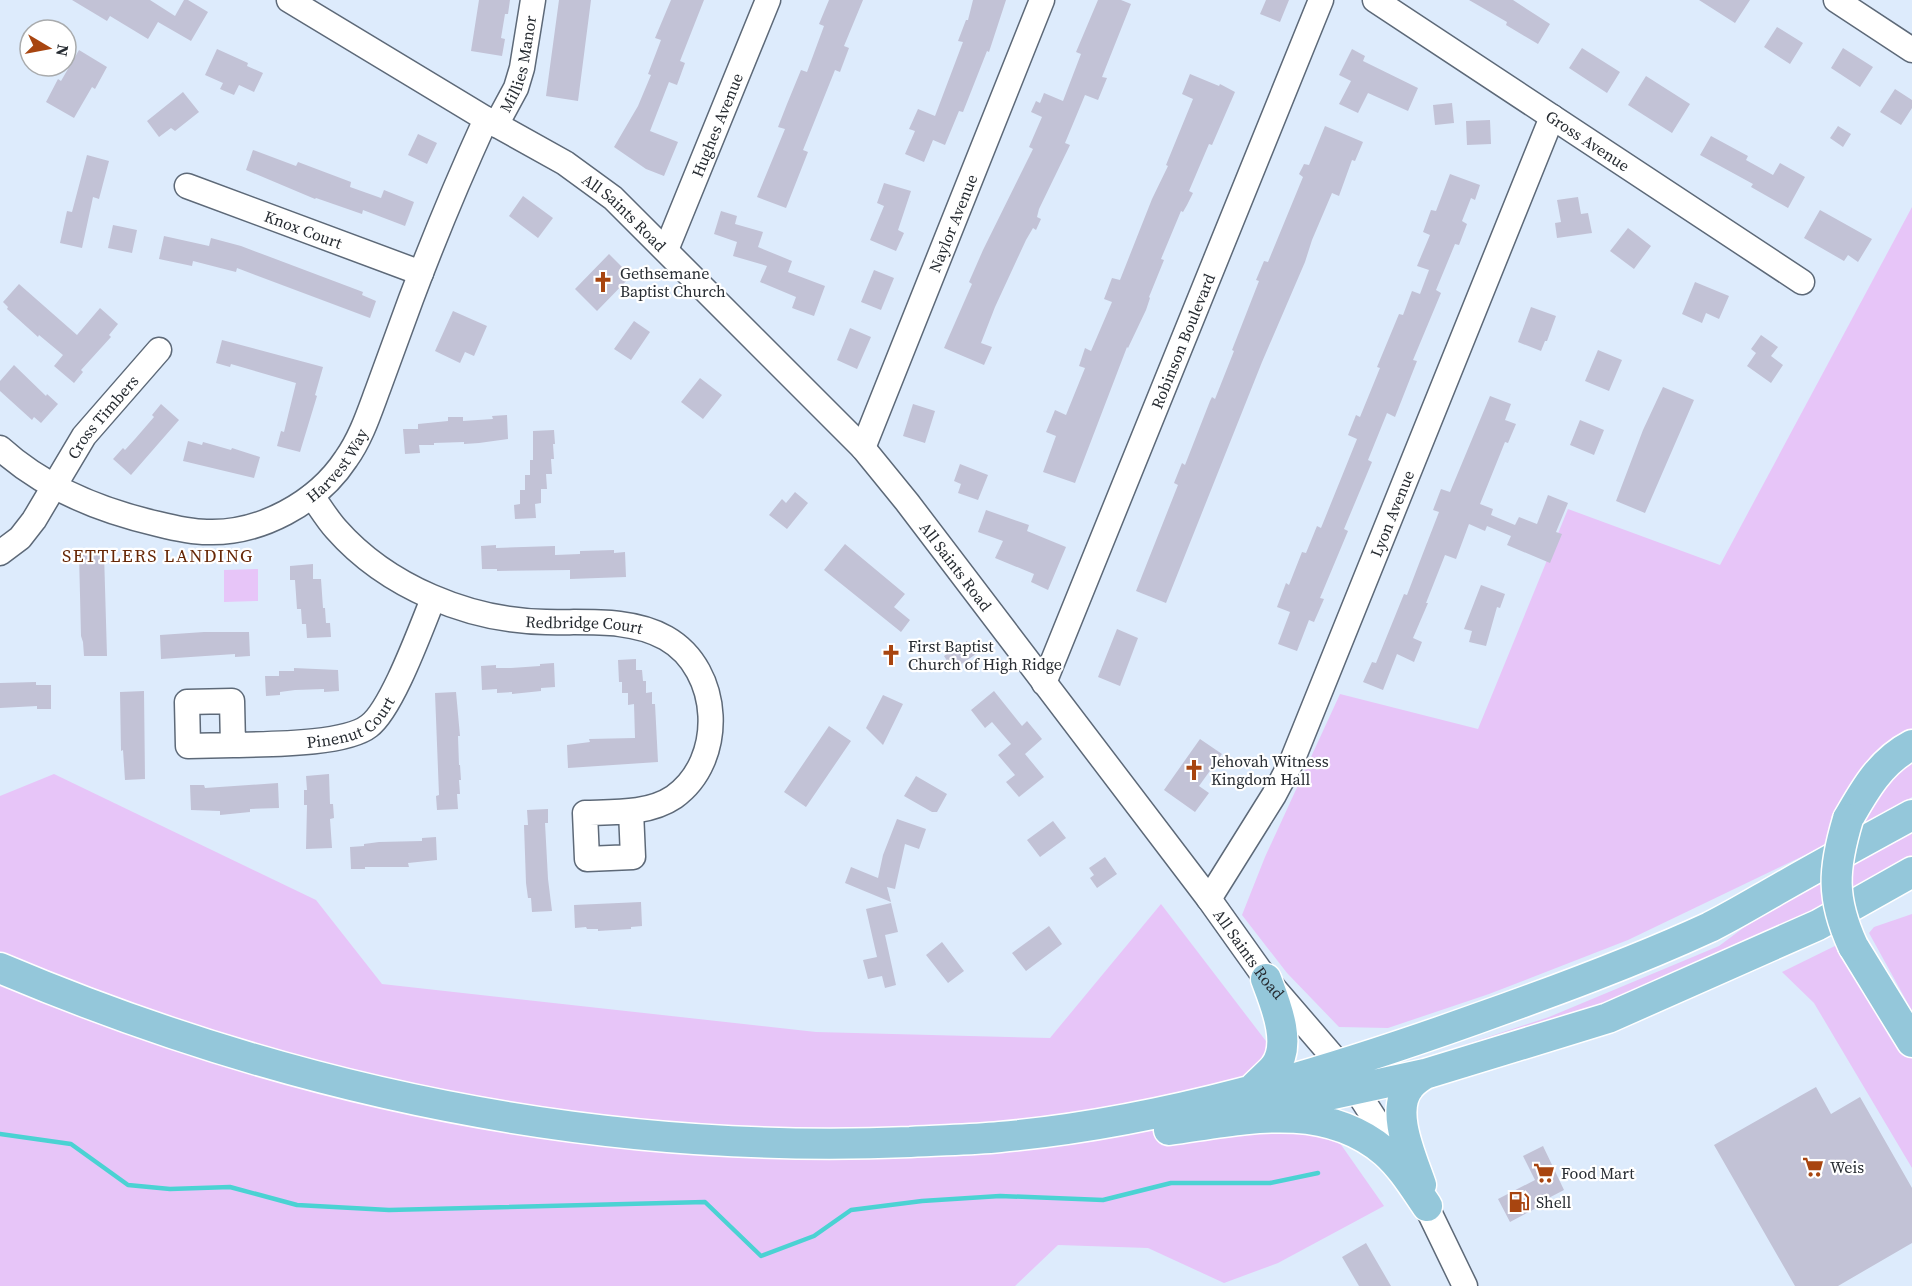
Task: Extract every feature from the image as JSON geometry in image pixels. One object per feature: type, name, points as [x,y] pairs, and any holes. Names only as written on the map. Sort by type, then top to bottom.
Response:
[{"type":"main road","points":[[1912,745],[1884,764],[1866,788],[1848,819],[1836,870],[1836,897],[1843,924],[1853,946],[1912,1042]]},
{"type":"main road","points":[[1169,1130],[1348,1077],[1392,1049],[1567,986],[1712,926],[1912,815]]},
{"type":"main road","points":[[1818,925],[1912,872]]},
{"type":"main road","points":[[997,1138],[1128,1119],[1251,1091],[1348,1077],[1425,1074],[1608,1018],[1818,925],[1878,905],[1912,898]]},
{"type":"main road","points":[[0,968],[103,1010],[221,1051],[386,1095],[471,1112],[649,1136],[747,1143],[830,1144],[997,1138],[1066,1142],[1115,1138],[1268,1116],[1317,1119],[1340,1125],[1364,1136],[1385,1152],[1402,1170],[1427,1206]]},
{"type":"main road","points":[[1251,1091],[1276,1066],[1283,1042],[1279,1012],[1266,979]]},
{"type":"main road","points":[[1425,1074],[1410,1086],[1403,1099],[1401,1114],[1403,1128],[1427,1206]]},
{"type":"street","name":"All Saints Road","points":[[289,0],[491,122],[566,163],[613,198],[863,448],[907,502],[1209,899],[1266,979],[1348,1077],[1393,1146],[1427,1206],[1466,1286]]},
{"type":"street","name":"Millies Manor","points":[[491,122],[516,88],[522,68],[533,0]]},
{"type":"street","name":"Hughes Avenue","points":[[666,250],[768,0]]},
{"type":"street","name":"Naylor Avenue","points":[[863,448],[1042,0]]},
{"type":"street","name":"Robinson Boulevard","points":[[1044,682],[1321,0]]},
{"type":"street","name":"Gross Avenue","points":[[1375,0],[1802,282]]},
{"type":"street","points":[[1836,0],[1912,50]]},
{"type":"street","name":"Lyon Avenue","points":[[1209,899],[1275,795],[1295,753],[1552,117]]},
{"type":"street","name":"Harvest Way","points":[[0,448],[53,486],[90,504],[138,520],[207,532],[231,531],[254,526],[276,517],[312,496],[333,477],[347,459],[362,432],[421,273],[460,177],[491,122]]},
{"type":"street","name":"Knox Court","points":[[187,186],[421,273]]},
{"type":"street","name":"Cross Timbers","points":[[0,553],[20,538],[34,520],[84,435],[159,350]]},
{"type":"street","name":"Redbridge Court","points":[[312,496],[337,530],[361,552],[392,575],[433,599],[463,610],[502,618],[542,622],[613,623],[640,627],[667,639],[685,653],[700,676],[709,698],[712,726],[706,753],[698,771],[673,797],[662,803],[631,812]]},
{"type":"street","name":"Pinenut Court","points":[[233,745],[299,743],[353,734],[369,726],[385,706],[433,599]]},
{"type":"shaded area","points":[[1912,207],[1912,730],[1894,737],[1855,778],[1835,817],[1830,843],[1628,940],[1489,994],[1388,1028],[1339,1027],[1287,973],[1242,915],[1265,857],[1340,694],[1478,729],[1568,509],[1720,565]]},
{"type":"shaded area","points":[[258,569],[258,601],[224,602],[224,570]]},
{"type":"shaded area","points":[[1912,760],[1912,797],[1858,832],[1869,804],[1891,777]]},
{"type":"shaded area","points":[[54,774],[316,900],[382,984],[816,1032],[1050,1038],[1161,904],[1295,1079],[1384,1206],[1278,1263],[1224,1283],[1148,1248],[1058,1245],[1015,1286],[0,1286],[0,796]]},
{"type":"shaded area","points":[[1912,831],[1912,858],[1761,939],[1580,1014],[1400,1066],[1549,1017],[1719,946],[1770,908]]},
{"type":"shaded area","points":[[1912,914],[1912,1011],[1869,933],[1874,927]]},
{"type":"shaded area","points":[[1841,943],[1912,1056],[1912,1168],[1814,1003],[1782,972]]},
{"type":"building","points":[[72,0],[150,0],[175,16],[184,0],[188,0],[208,12],[191,41],[158,22],[148,39],[110,16],[107,21]]},
{"type":"building","points":[[479,0],[510,0],[501,38],[505,39],[502,56],[471,51]]},
{"type":"building","points":[[559,0],[591,0],[578,101],[546,96]]},
{"type":"building","points":[[671,0],[704,0],[680,61],[685,63],[677,85],[669,82],[650,131],[678,142],[664,176],[646,169],[614,147],[638,106],[651,75],[648,74],[661,40],[655,38]]},
{"type":"building","points":[[829,0],[863,0],[844,46],[849,48],[840,72],[835,70],[803,150],[808,152],[786,208],[757,197],[785,129],[778,127],[801,70],[807,72],[824,26],[819,24]]},
{"type":"building","points":[[973,0],[1006,0],[989,52],[987,51],[963,112],[959,111],[945,145],[933,140],[924,162],[905,154],[915,131],[909,129],[918,109],[935,116],[963,42],[958,41],[966,20],[968,20]]},
{"type":"building","points":[[1098,0],[1121,0],[1131,4],[1102,77],[1107,78],[1098,100],[1085,95],[1065,143],[1070,145],[1039,209],[1037,217],[1041,219],[1036,230],[1033,228],[1026,240],[995,307],[981,343],[992,347],[984,365],[944,348],[972,284],[969,282],[983,250],[1033,149],[1029,147],[1042,117],[1031,112],[1036,101],[1040,103],[1044,93],[1063,101],[1081,54],[1076,52]]},
{"type":"building","points":[[1266,0],[1289,0],[1280,22],[1260,14]]},
{"type":"building","points":[[1469,0],[1513,0],[1550,24],[1538,44],[1506,25],[1507,22]]},
{"type":"building","points":[[1699,0],[1750,0],[1735,23]]},
{"type":"building","points":[[1777,27],[1803,43],[1790,64],[1764,47]]},
{"type":"building","points":[[1582,48],[1620,72],[1607,93],[1569,68]]},
{"type":"building","points":[[1843,48],[1873,67],[1860,87],[1831,68]]},
{"type":"building","points":[[217,49],[248,63],[247,66],[263,73],[254,92],[239,85],[234,95],[220,89],[223,83],[205,75]]},
{"type":"building","points":[[1352,49],[1365,56],[1363,61],[1418,88],[1408,111],[1368,93],[1358,113],[1339,104],[1351,81],[1339,75]]},
{"type":"building","points":[[79,50],[107,67],[95,89],[92,87],[74,118],[46,102],[58,79],[61,81],[63,78],[78,78]]},
{"type":"building","points":[[1190,74],[1219,86],[1220,84],[1235,92],[1212,145],[1209,144],[1189,191],[1193,193],[1183,212],[1181,211],[1161,259],[1164,260],[1146,310],[1127,347],[1075,483],[1043,472],[1056,436],[1046,432],[1055,410],[1066,415],[1085,368],[1079,366],[1085,348],[1091,351],[1112,302],[1104,299],[1112,278],[1120,280],[1152,199],[1168,166],[1166,165],[1193,99],[1182,94]]},
{"type":"building","points":[[1646,76],[1690,104],[1672,133],[1628,105]]},
{"type":"building","points":[[1895,89],[1912,100],[1912,108],[1901,125],[1880,112]]},
{"type":"building","points":[[183,92],[199,112],[175,131],[171,128],[159,137],[147,121]]},
{"type":"building","points":[[1452,103],[1454,123],[1435,125],[1433,105]]},
{"type":"building","points":[[1490,120],[1491,144],[1467,145],[1466,121]]},
{"type":"building","points":[[1325,126],[1363,142],[1355,161],[1352,160],[1339,196],[1332,193],[1166,603],[1136,591],[1178,485],[1174,483],[1182,463],[1185,465],[1212,397],[1215,399],[1259,281],[1256,280],[1264,261],[1268,262],[1303,177],[1299,174],[1304,164],[1309,165]]},
{"type":"building","points":[[1838,126],[1851,134],[1843,147],[1830,138]]},
{"type":"building","points":[[418,134],[437,143],[427,164],[408,155]]},
{"type":"building","points":[[1711,136],[1748,156],[1746,160],[1773,175],[1780,163],[1805,177],[1788,208],[1751,187],[1753,184],[1700,155]]},
{"type":"building","points":[[253,150],[296,166],[298,162],[351,182],[350,187],[381,198],[384,190],[414,202],[405,226],[363,210],[362,214],[315,199],[246,170]]},
{"type":"building","points":[[87,155],[109,161],[99,199],[93,197],[82,248],[60,243],[67,211],[72,212]]},
{"type":"building","points":[[1450,174],[1480,185],[1475,200],[1471,198],[1462,221],[1467,224],[1459,245],[1455,244],[1436,290],[1441,293],[1413,360],[1417,361],[1395,417],[1387,413],[1368,460],[1372,462],[1344,529],[1348,531],[1320,598],[1324,599],[1314,622],[1309,620],[1297,651],[1278,644],[1290,612],[1277,607],[1286,583],[1289,585],[1302,552],[1306,553],[1317,526],[1321,528],[1357,439],[1348,435],[1356,415],[1360,417],[1380,368],[1377,367],[1399,314],[1403,315],[1412,291],[1420,294],[1429,270],[1417,266],[1430,235],[1423,232],[1431,210],[1436,211]]},
{"type":"building","points":[[884,183],[911,191],[898,230],[904,233],[896,251],[870,240],[884,206],[877,203]]},
{"type":"building","points":[[523,196],[553,218],[538,238],[509,216]]},
{"type":"building","points":[[1578,197],[1581,214],[1588,213],[1592,233],[1557,238],[1555,223],[1561,222],[1557,200]]},
{"type":"building","points":[[1820,210],[1872,239],[1858,262],[1848,255],[1844,261],[1804,238]]},
{"type":"building","points":[[721,211],[737,216],[735,224],[763,232],[758,247],[792,261],[788,272],[825,286],[814,316],[792,308],[796,297],[760,282],[767,266],[733,256],[737,242],[714,234]]},
{"type":"building","points":[[113,225],[137,230],[132,253],[108,248]]},
{"type":"building","points":[[1628,228],[1651,246],[1634,269],[1610,251]]},
{"type":"building","points":[[164,236],[209,246],[211,238],[241,246],[363,292],[362,295],[376,301],[370,318],[237,268],[236,272],[193,261],[192,266],[159,259]]},
{"type":"building","name":"Gethsemane Baptist Church","points":[[609,254],[631,276],[597,311],[575,289]]},
{"type":"building","points":[[874,270],[894,278],[881,310],[861,302]]},
{"type":"building","points":[[1695,282],[1729,296],[1719,319],[1706,313],[1702,323],[1682,314]]},
{"type":"building","points":[[19,284],[77,335],[100,308],[118,324],[109,335],[111,337],[81,370],[83,372],[74,383],[54,366],[63,355],[39,335],[38,337],[7,309],[8,307],[3,302]]},
{"type":"building","points":[[1531,307],[1556,316],[1541,351],[1518,342]]},
{"type":"building","points":[[453,311],[487,326],[474,356],[465,352],[460,363],[435,351]]},
{"type":"building","points":[[634,321],[650,332],[631,360],[614,349]]},
{"type":"building","points":[[850,328],[871,337],[857,369],[837,360]]},
{"type":"building","points":[[1761,335],[1778,347],[1771,356],[1783,365],[1771,383],[1747,366],[1756,353],[1751,349]]},
{"type":"building","points":[[222,340],[323,367],[300,452],[277,446],[281,431],[284,432],[296,383],[231,364],[230,367],[216,363]]},
{"type":"building","points":[[1598,350],[1622,360],[1609,391],[1585,381]]},
{"type":"building","points":[[14,365],[46,396],[47,394],[58,404],[41,423],[34,417],[32,420],[0,391],[0,381]]},
{"type":"building","points":[[700,378],[722,395],[703,419],[681,402]]},
{"type":"building","points":[[1663,387],[1694,400],[1645,513],[1616,501],[1643,430]]},
{"type":"building","points":[[1490,396],[1511,404],[1505,420],[1516,424],[1508,443],[1505,442],[1480,504],[1493,509],[1491,515],[1515,525],[1519,517],[1537,524],[1548,495],[1568,503],[1556,532],[1562,534],[1550,563],[1507,545],[1511,536],[1487,526],[1485,531],[1469,524],[1456,559],[1445,555],[1413,638],[1422,642],[1414,662],[1397,654],[1383,690],[1363,682],[1372,662],[1376,663],[1404,594],[1407,595],[1439,512],[1433,510],[1441,489],[1450,492]]},
{"type":"building","points":[[161,404],[179,420],[131,475],[113,459],[135,439],[154,417],[152,415]]},
{"type":"building","points":[[913,404],[935,411],[925,443],[903,436]]},
{"type":"building","points":[[507,415],[508,439],[479,443],[419,445],[420,453],[405,454],[403,429],[418,429],[418,424],[448,421],[448,417],[463,417],[463,421],[493,419],[492,416]]},
{"type":"building","points":[[1580,420],[1604,430],[1594,455],[1570,445]]},
{"type":"building","points":[[554,430],[552,474],[546,474],[547,489],[541,489],[541,503],[535,504],[536,518],[515,519],[514,505],[520,504],[520,490],[525,490],[525,475],[530,475],[530,460],[533,460],[533,431]]},
{"type":"building","points":[[188,441],[202,445],[203,442],[231,450],[232,448],[260,457],[254,478],[183,461]]},
{"type":"building","points":[[960,464],[988,475],[978,500],[958,493],[961,484],[954,481]]},
{"type":"building","points":[[795,492],[808,503],[787,529],[769,515],[782,499],[786,503]]},
{"type":"building","points":[[986,510],[1029,525],[1027,531],[1066,547],[1048,590],[1031,582],[1034,574],[995,558],[1003,541],[978,532]]},
{"type":"building","points":[[845,544],[905,594],[894,607],[910,620],[901,632],[824,570]]},
{"type":"building","points":[[496,545],[496,548],[555,546],[555,555],[580,554],[580,551],[625,552],[626,577],[570,579],[570,570],[497,571],[497,569],[482,569],[481,546]]},
{"type":"building","points":[[104,553],[107,656],[84,656],[81,636],[79,554]]},
{"type":"building","points":[[313,564],[313,579],[321,579],[323,608],[325,608],[326,623],[330,623],[331,637],[307,638],[306,624],[302,624],[301,609],[297,609],[295,580],[290,580],[290,566]]},
{"type":"building","points":[[1481,585],[1505,594],[1500,608],[1497,607],[1486,646],[1469,642],[1472,631],[1464,629]]},
{"type":"building","points":[[1117,629],[1138,638],[1120,686],[1098,677]]},
{"type":"building","points":[[249,632],[250,656],[235,657],[235,654],[161,659],[160,635]]},
{"type":"building","points":[[967,641],[976,654],[953,670],[944,656]]},
{"type":"building","points":[[636,659],[636,670],[642,670],[643,681],[646,681],[646,693],[652,692],[652,704],[655,704],[658,762],[568,768],[567,745],[590,742],[589,739],[635,738],[634,704],[628,705],[628,693],[622,693],[618,660]]},
{"type":"building","points":[[554,663],[555,687],[512,694],[512,692],[497,693],[497,689],[482,690],[481,666],[496,665],[496,668],[511,668]]},
{"type":"building","points":[[294,668],[338,670],[339,691],[295,690],[280,692],[280,695],[266,696],[265,676],[279,676],[279,671],[294,671]]},
{"type":"building","points":[[36,682],[36,685],[51,685],[51,709],[37,709],[37,706],[0,708],[0,683]]},
{"type":"building","points":[[144,691],[145,779],[125,780],[123,750],[121,751],[120,692]]},
{"type":"building","points":[[994,691],[1022,726],[1027,721],[1042,739],[1025,754],[1044,777],[1019,797],[1006,782],[1015,775],[998,755],[1011,744],[992,722],[985,728],[971,710]]},
{"type":"building","points":[[456,692],[461,780],[459,780],[460,794],[457,794],[458,809],[437,810],[436,796],[439,795],[435,693]]},
{"type":"building","points":[[883,695],[903,704],[883,745],[866,728]]},
{"type":"building","points":[[829,726],[851,741],[806,807],[784,792]]},
{"type":"building","name":"Jehovah Witness Kingdom Hall","points":[[1200,739],[1222,754],[1199,786],[1209,793],[1195,812],[1164,790]]},
{"type":"building","points":[[329,774],[330,804],[333,804],[334,818],[330,819],[332,848],[306,849],[307,805],[304,805],[304,790],[307,790],[306,776]]},
{"type":"building","points":[[916,776],[947,794],[937,812],[932,812],[904,796]]},
{"type":"building","points":[[278,783],[279,808],[250,809],[250,812],[220,815],[220,811],[191,810],[190,785],[204,785],[205,788]]},
{"type":"building","points":[[548,809],[548,823],[545,823],[552,911],[532,912],[531,898],[528,898],[526,883],[524,825],[528,825],[527,810]]},
{"type":"building","points":[[897,819],[926,829],[919,849],[905,844],[895,889],[887,887],[891,902],[845,883],[851,867],[878,878],[883,855]]},
{"type":"building","points":[[1053,821],[1066,838],[1040,857],[1027,840]]},
{"type":"building","points":[[436,837],[437,860],[408,863],[409,867],[351,869],[350,847],[379,842],[422,841],[422,838]]},
{"type":"building","points":[[1105,857],[1117,874],[1097,888],[1090,878],[1094,875],[1089,868]]},
{"type":"building","points":[[641,902],[642,926],[598,931],[598,929],[587,929],[586,927],[575,928],[574,905]]},
{"type":"building","points":[[891,903],[898,932],[885,935],[896,985],[885,988],[882,976],[868,979],[863,960],[877,957],[866,909]]},
{"type":"building","points":[[1049,926],[1062,944],[1026,971],[1012,953]]},
{"type":"building","points":[[942,942],[964,971],[948,983],[926,955]]},
{"type":"building","name":"Weis","points":[[1816,1087],[1831,1114],[1860,1097],[1912,1188],[1912,1243],[1838,1286],[1795,1286],[1714,1145]]},
{"type":"building","points":[[1543,1146],[1564,1190],[1510,1222],[1498,1199],[1535,1180],[1523,1156]]},
{"type":"building","points":[[1366,1243],[1391,1286],[1359,1286],[1342,1257]]},
{"type":"waterway","points":[[0,1134],[71,1144],[128,1185],[170,1189],[230,1187],[297,1205],[389,1210],[705,1202],[761,1256],[814,1236],[851,1210],[922,1201],[1000,1196],[1103,1200],[1171,1183],[1270,1183],[1318,1173]]},
{"type":"place","name":"Gethsemane Baptist Church","points":[[603,282]]},
{"type":"place","name":"First Baptist Church of High Ridge","points":[[891,655]]},
{"type":"place","name":"Jehovah Witness Kingdom Hall","points":[[1194,770]]},
{"type":"place","name":"Weis","points":[[1813,1167]]},
{"type":"place","name":"Food Mart","points":[[1544,1173]]},
{"type":"place","name":"Shell","points":[[1519,1202]]},
{"type":"district","name":"SETTLERS LANDING","points":[[158,555]]}]
